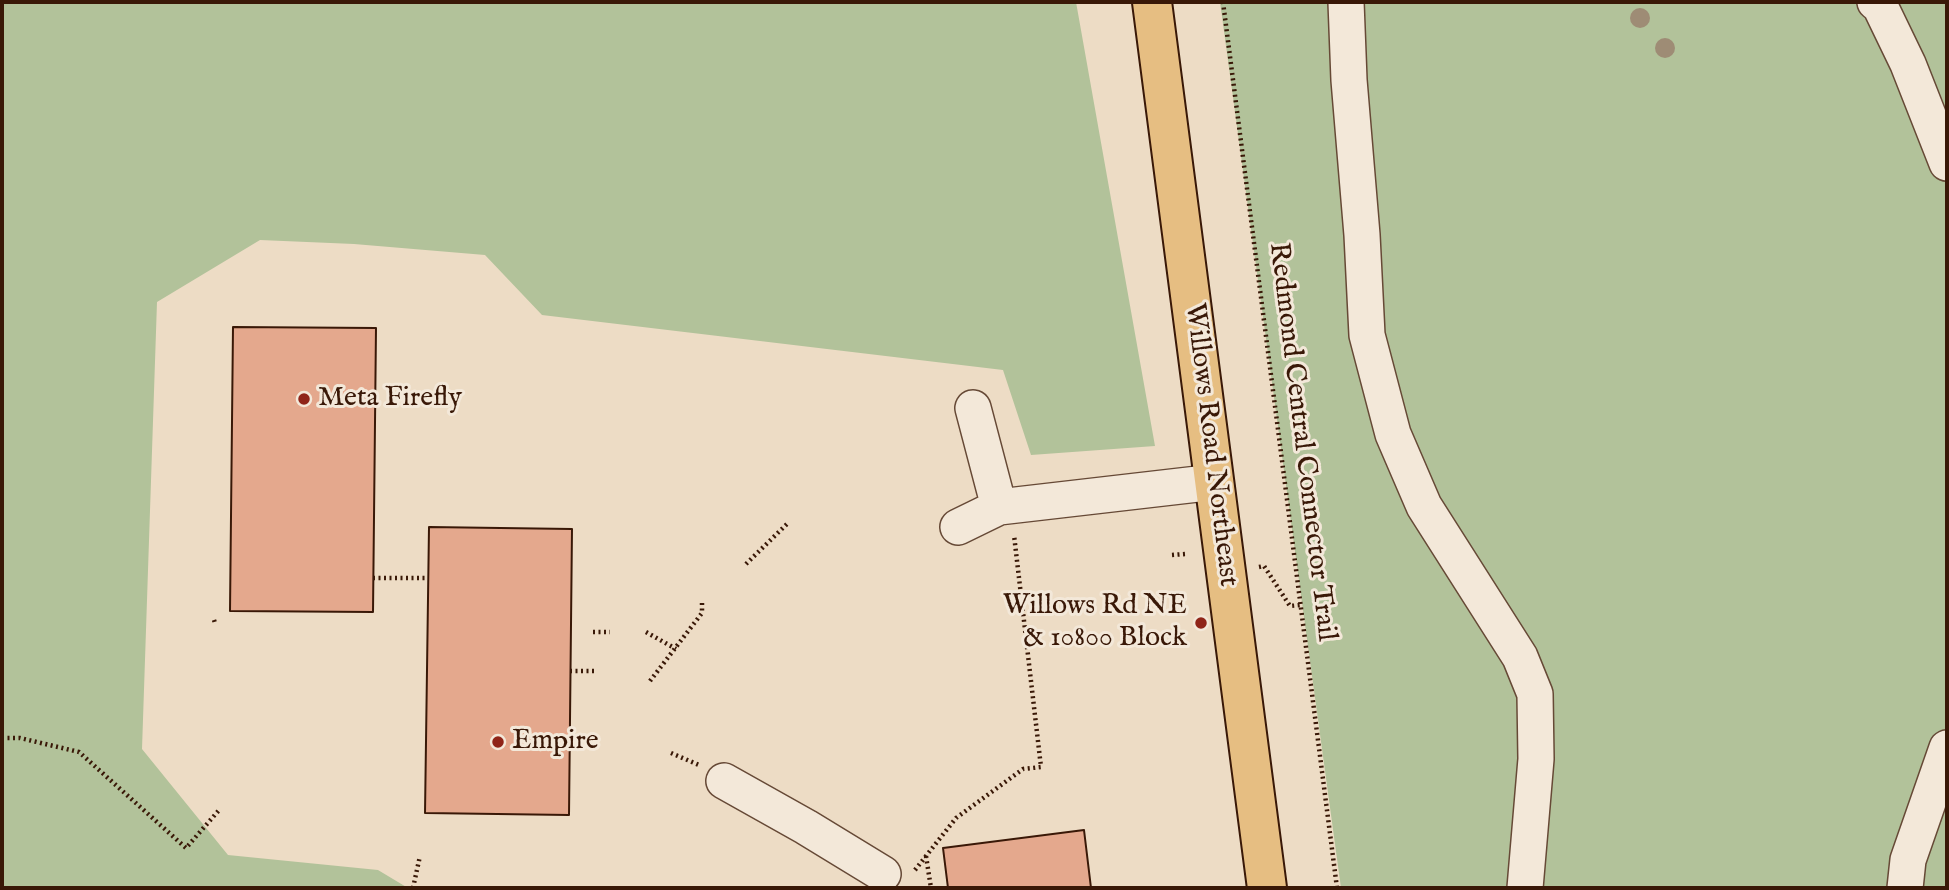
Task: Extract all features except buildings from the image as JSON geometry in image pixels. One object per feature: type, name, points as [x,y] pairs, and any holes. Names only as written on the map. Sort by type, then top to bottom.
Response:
[{"type":"main road","name":"Willows Road Northeast","points":[[1152,2],[1267,888]]},
{"type":"lane","points":[[1346,2],[1367,335],[1393,434],[1424,506],[1520,657],[1535,694],[1536,759],[1525,888]]},
{"type":"lane","points":[[1875,2],[1880,6],[1908,64],[1947,163]]},
{"type":"lane","points":[[973,408],[1006,517]]},
{"type":"lane","points":[[958,527],[1215,482]]},
{"type":"lane","points":[[1905,888],[1908,860],[1947,748]]},
{"type":"lane","points":[[724,781],[897,876]]},
{"type":"path","name":"Redmond Central Connector Trail","points":[[1223,2],[1337,888]]},
{"type":"path","points":[[897,876],[926,855],[956,818],[1023,769],[1041,767],[1006,517]]},
{"type":"path","points":[[746,564],[789,522]]},
{"type":"path","points":[[1172,555],[1185,554]]},
{"type":"path","points":[[1255,567],[1264,566],[1290,606],[1301,605]]},
{"type":"path","points":[[373,578],[428,578]]},
{"type":"path","points":[[650,681],[702,613],[702,601]]},
{"type":"path","points":[[593,632],[610,632]]},
{"type":"path","points":[[646,632],[676,649]]},
{"type":"path","points":[[570,671],[594,671]]},
{"type":"path","points":[[2,738],[20,738],[79,752],[186,848],[219,809]]},
{"type":"path","points":[[671,752],[694,763]]},
{"type":"path","points":[[926,855],[931,888]]},
{"type":"path","points":[[413,888],[420,856]]},
{"type":"green space","points":[[2,2],[1076,2],[1155,446],[1031,455],[1003,370],[542,315],[485,255],[354,244],[260,240],[157,302],[142,749],[228,855],[378,870],[408,888],[2,888]]},
{"type":"green space","points":[[1220,2],[1947,2],[1947,888],[1341,888]]},
{"type":"place","name":"Meta Firefly","points":[[304,399]]},
{"type":"place","name":"Willows Rd NE & 10800 Block","points":[[1201,623]]},
{"type":"place","name":"Empire","points":[[498,742]]}]
